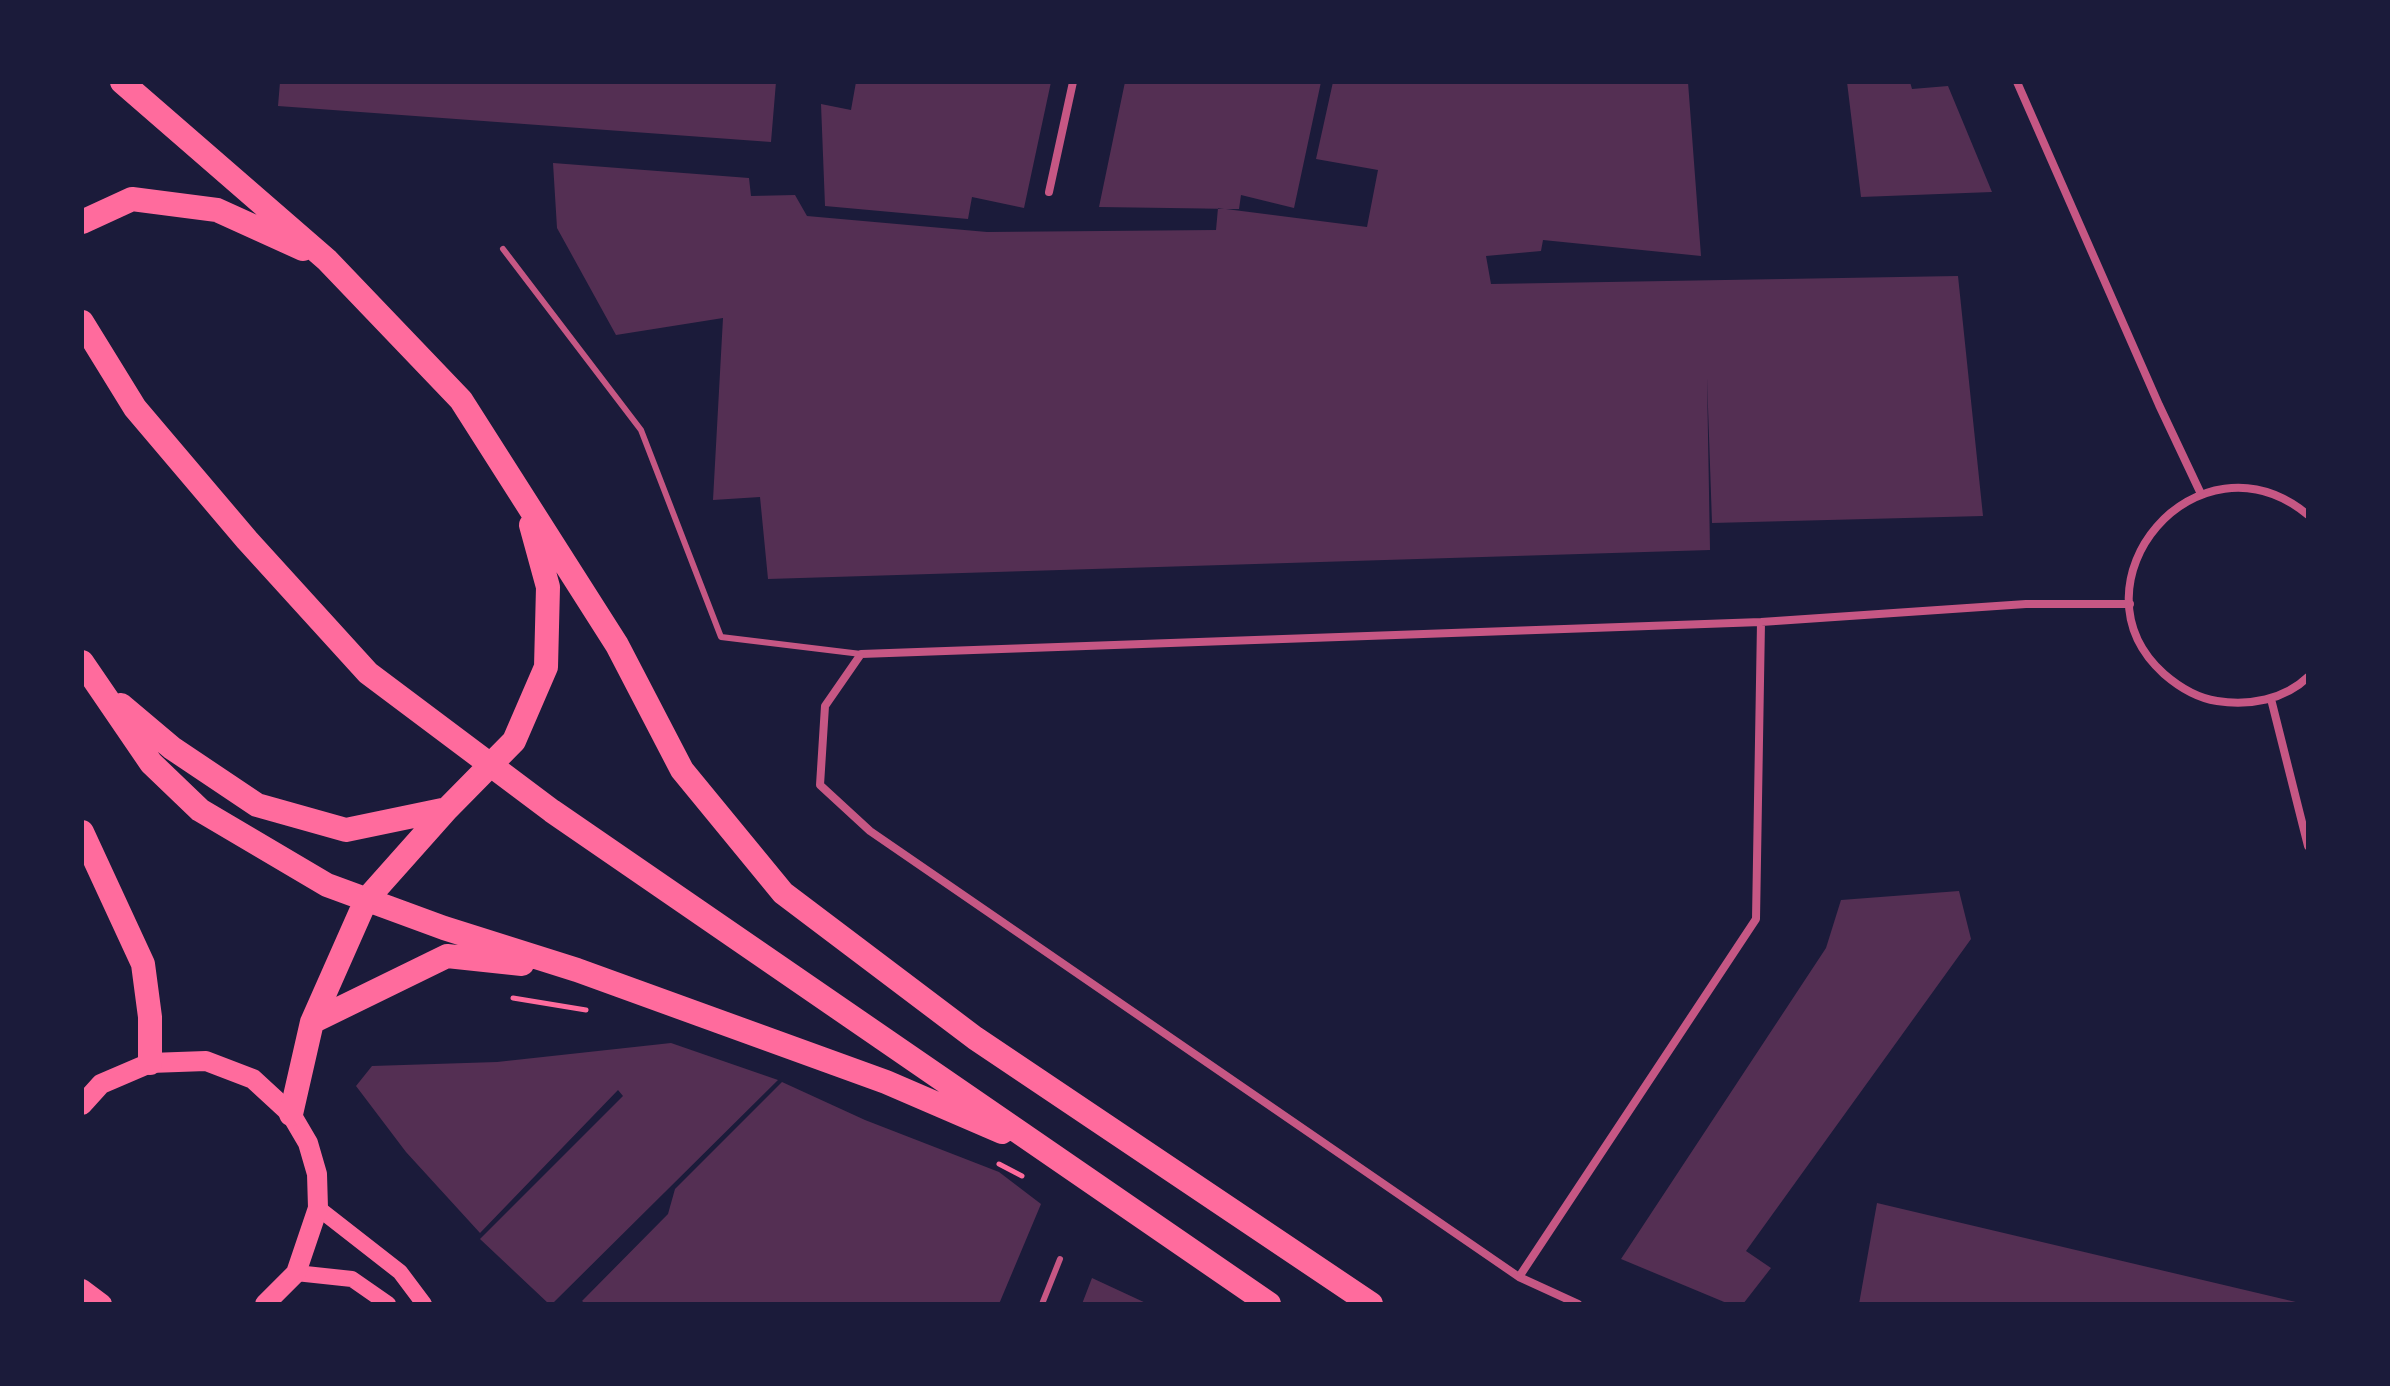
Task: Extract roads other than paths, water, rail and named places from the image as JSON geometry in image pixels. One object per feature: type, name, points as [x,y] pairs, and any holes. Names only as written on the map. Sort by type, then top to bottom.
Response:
[{"type":"highway","points":[[122,82],[327,260],[461,400],[617,645],[682,770],[783,893],[975,1038],[1371,1304]]},
{"type":"highway","points":[[82,222],[132,199],[217,210],[327,260]]},
{"type":"highway","points":[[82,322],[135,408],[247,540],[368,673],[552,811],[1269,1304]]},
{"type":"highway","points":[[291,1114],[312,1022],[366,900],[447,809],[514,741],[546,667],[548,587],[527,507]]},
{"type":"highway","points":[[82,662],[151,763],[200,810],[327,885],[577,970],[886,1082],[1055,1156]]},
{"type":"highway","points":[[101,688],[172,748],[257,805],[346,830],[447,809]]},
{"type":"highway","points":[[82,832],[143,964],[150,1017],[150,1063]]},
{"type":"highway","points":[[312,1022],[447,956],[577,970]]},
{"type":"main road","points":[[82,1105],[97,1084],[150,1063],[206,1061],[253,1079],[291,1114],[308,1143],[317,1174],[318,1208],[296,1273],[269,1303]]},
{"type":"main road","points":[[318,1208],[400,1272],[424,1304]]},
{"type":"main road","points":[[296,1273],[352,1279],[388,1304]]},
{"type":"main road","points":[[82,1289],[102,1304]]},
{"type":"street","points":[[1049,192],[1073,82]]},
{"type":"street","points":[[2017,82],[2201,494]]},
{"type":"street","points":[[2308,515],[2294,504],[2264,491],[2232,488],[2201,494],[2170,511],[2146,537],[2133,570],[2130,604],[2137,636],[2153,664],[2177,685],[2206,699],[2238,704],[2271,699],[2300,685],[2308,677]]},
{"type":"street","points":[[1578,1304],[1519,1277],[870,831],[820,785],[825,706],[861,654],[1761,622],[2026,604],[2130,604]]},
{"type":"street","points":[[1519,1277],[1756,919],[1761,622]]},
{"type":"street","points":[[2271,699],[2308,846]]},
{"type":"lane","points":[[503,249],[641,430],[721,637],[861,654]]},
{"type":"lane","points":[[1042,1304],[1060,1259]]}]
